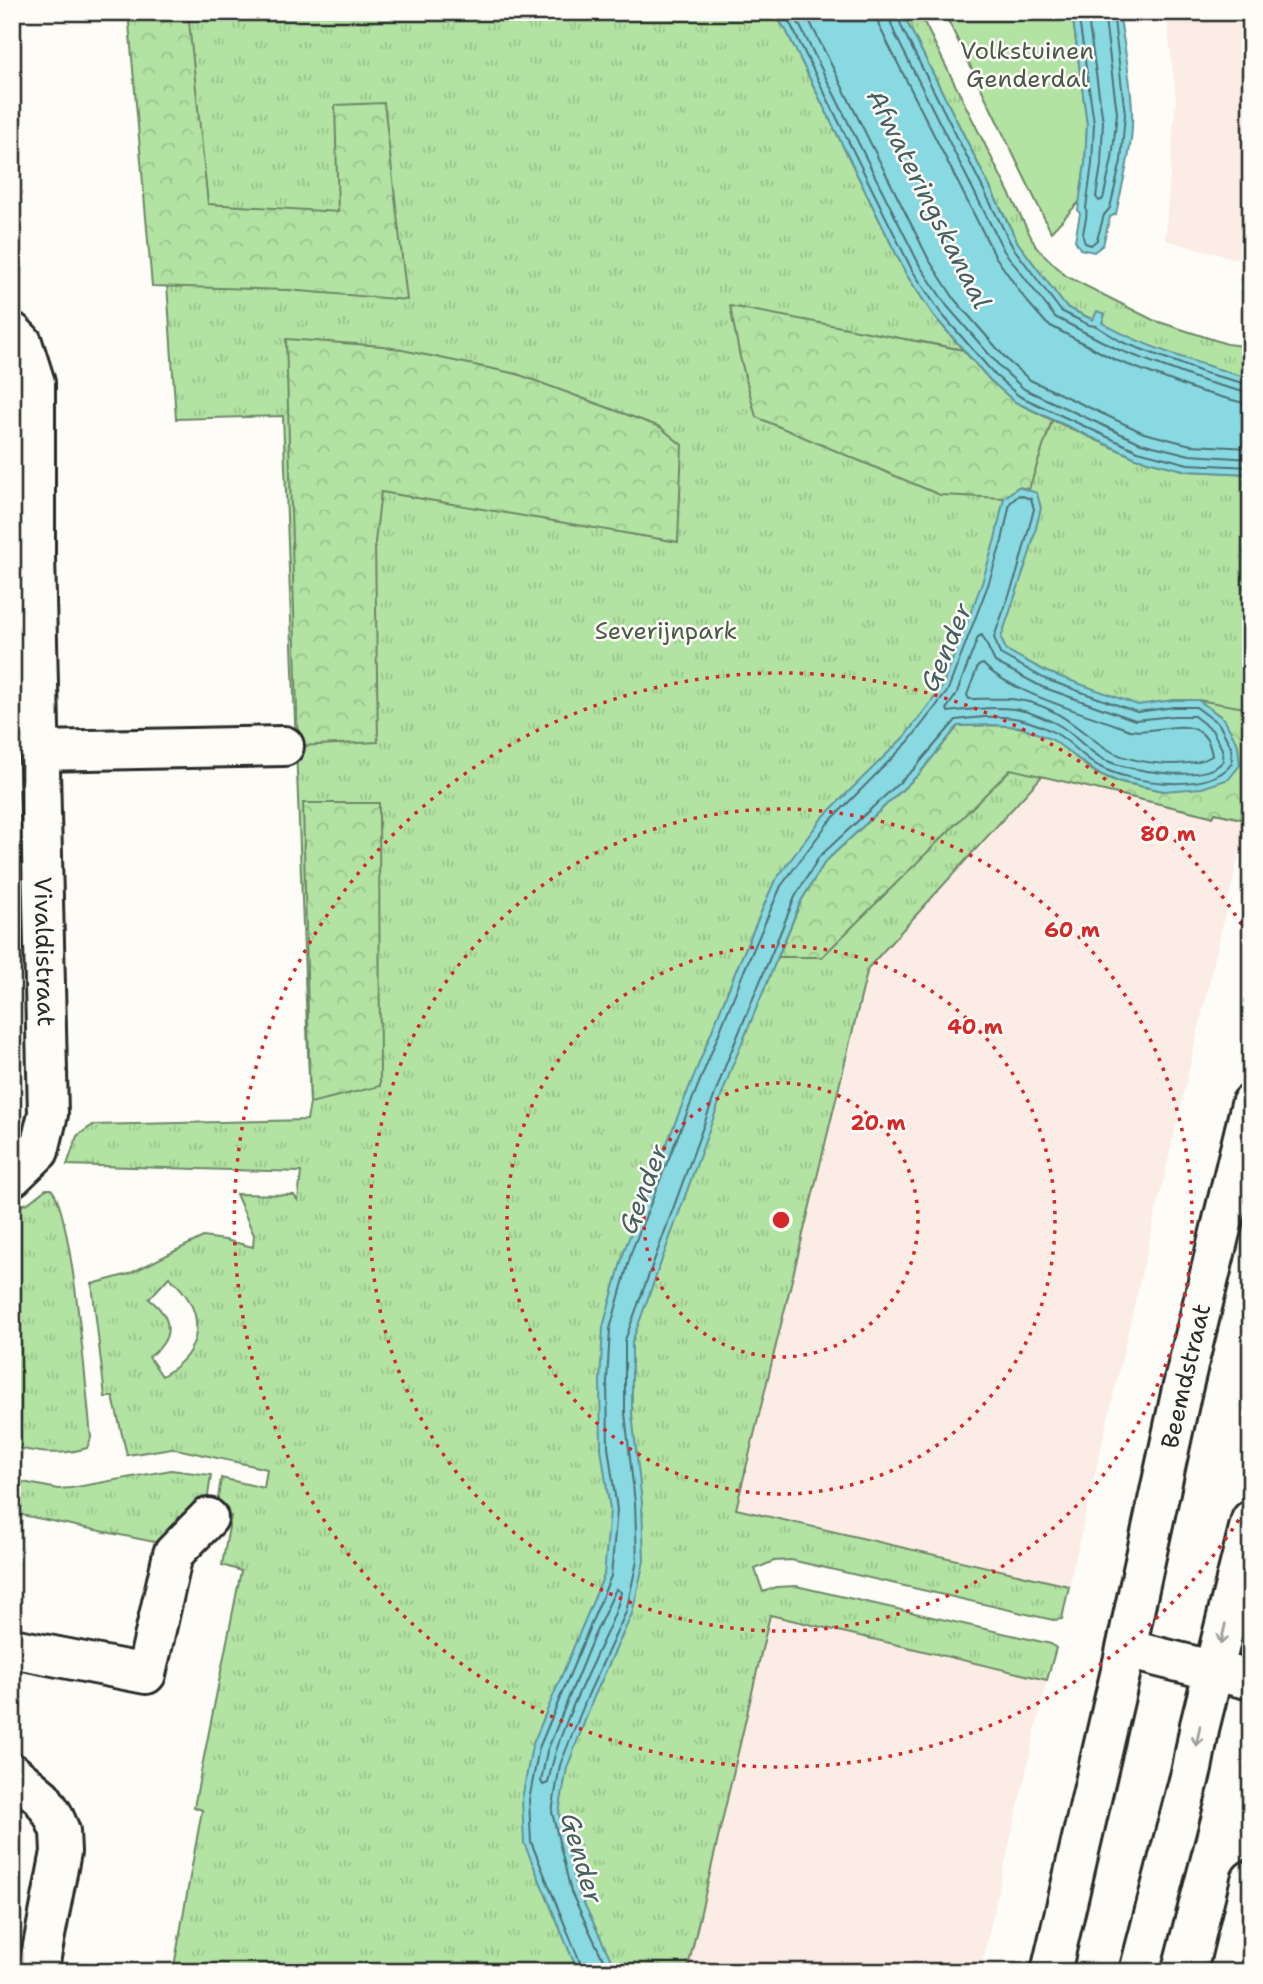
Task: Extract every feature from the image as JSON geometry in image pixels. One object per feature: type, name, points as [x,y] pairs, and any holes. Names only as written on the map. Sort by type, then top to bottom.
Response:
[{"type":"street","name":"Vivaldistraat","points":[[12,332],[22,342],[35,383],[35,555],[48,1114],[39,1151],[12,1177]]},
{"type":"street","points":[[39,751],[284,746]]},
{"type":"street","name":"Beemdstraat","points":[[1051,1972],[1126,1649],[1181,1394],[1251,1104]]},
{"type":"street","points":[[13,1651],[146,1674],[173,1554],[208,1518]]},
{"type":"street","points":[[1139,1972],[1192,1769],[1251,1520]]},
{"type":"street","points":[[1126,1649],[1251,1681]]},
{"type":"street","points":[[12,1773],[41,1798],[60,1831],[61,1852],[37,1972]]},
{"type":"street","points":[[1229,1972],[1251,1880]]},
{"type":"shaded area","points":[[1166,12],[1251,12],[1251,263],[1165,240],[1176,98]]},
{"type":"shaded area","points":[[1042,776],[1211,816],[1215,813],[1247,820],[1069,1586],[736,1510],[868,968]]},
{"type":"shaded area","points":[[770,1614],[1047,1680],[980,1972],[687,1972]]},
{"type":"green space","points":[[128,12],[188,12],[208,204],[338,212],[335,105],[384,103],[407,300],[287,290],[152,286]]},
{"type":"green space","name":"Severijnpark","points":[[149,12],[773,12],[786,30],[906,274],[934,316],[963,350],[918,341],[1047,436],[1052,420],[1136,458],[1187,471],[1251,474],[1251,804],[1247,820],[1215,813],[1213,817],[1042,776],[868,968],[736,1509],[1069,1586],[1062,1619],[1053,1620],[791,1560],[774,1561],[755,1569],[763,1592],[776,1587],[796,1586],[1051,1644],[1056,1648],[1047,1680],[770,1615],[687,1972],[173,1972],[202,1810],[194,1807],[241,1571],[222,1565],[231,1516],[216,1512],[221,1478],[264,1488],[267,1469],[172,1448],[127,1455],[113,1397],[105,1397],[92,1284],[129,1274],[203,1237],[253,1247],[254,1235],[236,1194],[294,1195],[298,1201],[301,1172],[67,1165],[77,1136],[93,1125],[307,1120],[310,1103],[283,416],[176,419]],"holes":[[[169,1277],[181,1290],[195,1316],[194,1342],[187,1355],[162,1376],[149,1357],[167,1336],[167,1321],[149,1299]]]},
{"type":"green space","points":[[902,12],[919,12],[1036,247],[1066,276],[1153,320],[1227,344],[1251,347],[1251,379],[1138,341],[1102,323],[1105,314],[1094,320],[1066,307],[1018,243]]},
{"type":"green space","name":"Volkstuinen Genderdal","points":[[944,12],[1072,12],[1087,124],[1085,164],[1080,201],[1051,232]]},
{"type":"green space","points":[[730,306],[963,350],[990,380],[1015,402],[1052,420],[1029,489],[1018,487],[1004,498],[940,495],[756,417]]},
{"type":"green space","points":[[286,339],[383,346],[517,374],[660,427],[682,445],[678,542],[381,492],[375,542],[378,742],[298,746]]},
{"type":"green space","points":[[1198,700],[1251,709],[1251,804],[1247,820],[1215,813],[1213,817],[1011,769],[822,957],[778,957],[801,901],[825,862],[919,774],[958,726],[1007,726],[1031,730],[1059,744],[1104,777],[1164,791],[1224,719]]},
{"type":"green space","points":[[303,803],[379,803],[380,1086],[310,1103]]},
{"type":"green space","points":[[46,1189],[51,1189],[59,1204],[66,1230],[91,1438],[87,1448],[59,1453],[12,1447],[12,1208],[28,1203]]},
{"type":"green space","points":[[171,1470],[211,1475],[206,1510],[164,1544],[12,1513],[12,1480],[58,1489]]},
{"type":"water","name":"Afwateringskanaal","points":[[773,12],[902,12],[1018,243],[1066,307],[1093,320],[1097,311],[1105,314],[1102,323],[1138,341],[1251,379],[1251,474],[1187,471],[1136,458],[1015,402],[990,380],[934,316],[906,274],[786,30]]},
{"type":"water","points":[[1072,12],[1119,12],[1130,86],[1132,124],[1125,175],[1116,214],[1110,217],[1103,245],[1094,252],[1080,249],[1075,240],[1080,214],[1078,210],[1085,164],[1087,124]]},
{"type":"water","points":[[1018,487],[1037,493],[1041,508],[1030,552],[1001,638],[1006,650],[1047,672],[1138,705],[1198,700],[1224,719],[1238,745],[1240,765],[1229,779],[1202,788],[1164,791],[1117,781],[1097,773],[1053,740],[1022,727],[958,726],[919,774],[825,862],[801,901],[732,1067],[632,1342],[632,1413],[642,1503],[644,1561],[632,1614],[594,1697],[567,1768],[559,1813],[577,1889],[617,1972],[578,1972],[524,1843],[522,1799],[532,1746],[604,1575],[610,1510],[601,1448],[603,1327],[625,1248],[774,882],[822,818],[904,737],[941,689],[982,583],[1004,498]]},
{"type":"water label","name":"Gender","points":[[946,647]]},
{"type":"water label","name":"Gender","points":[[643,1189]]},
{"type":"water label","name":"Gender","points":[[582,1858]]}]
